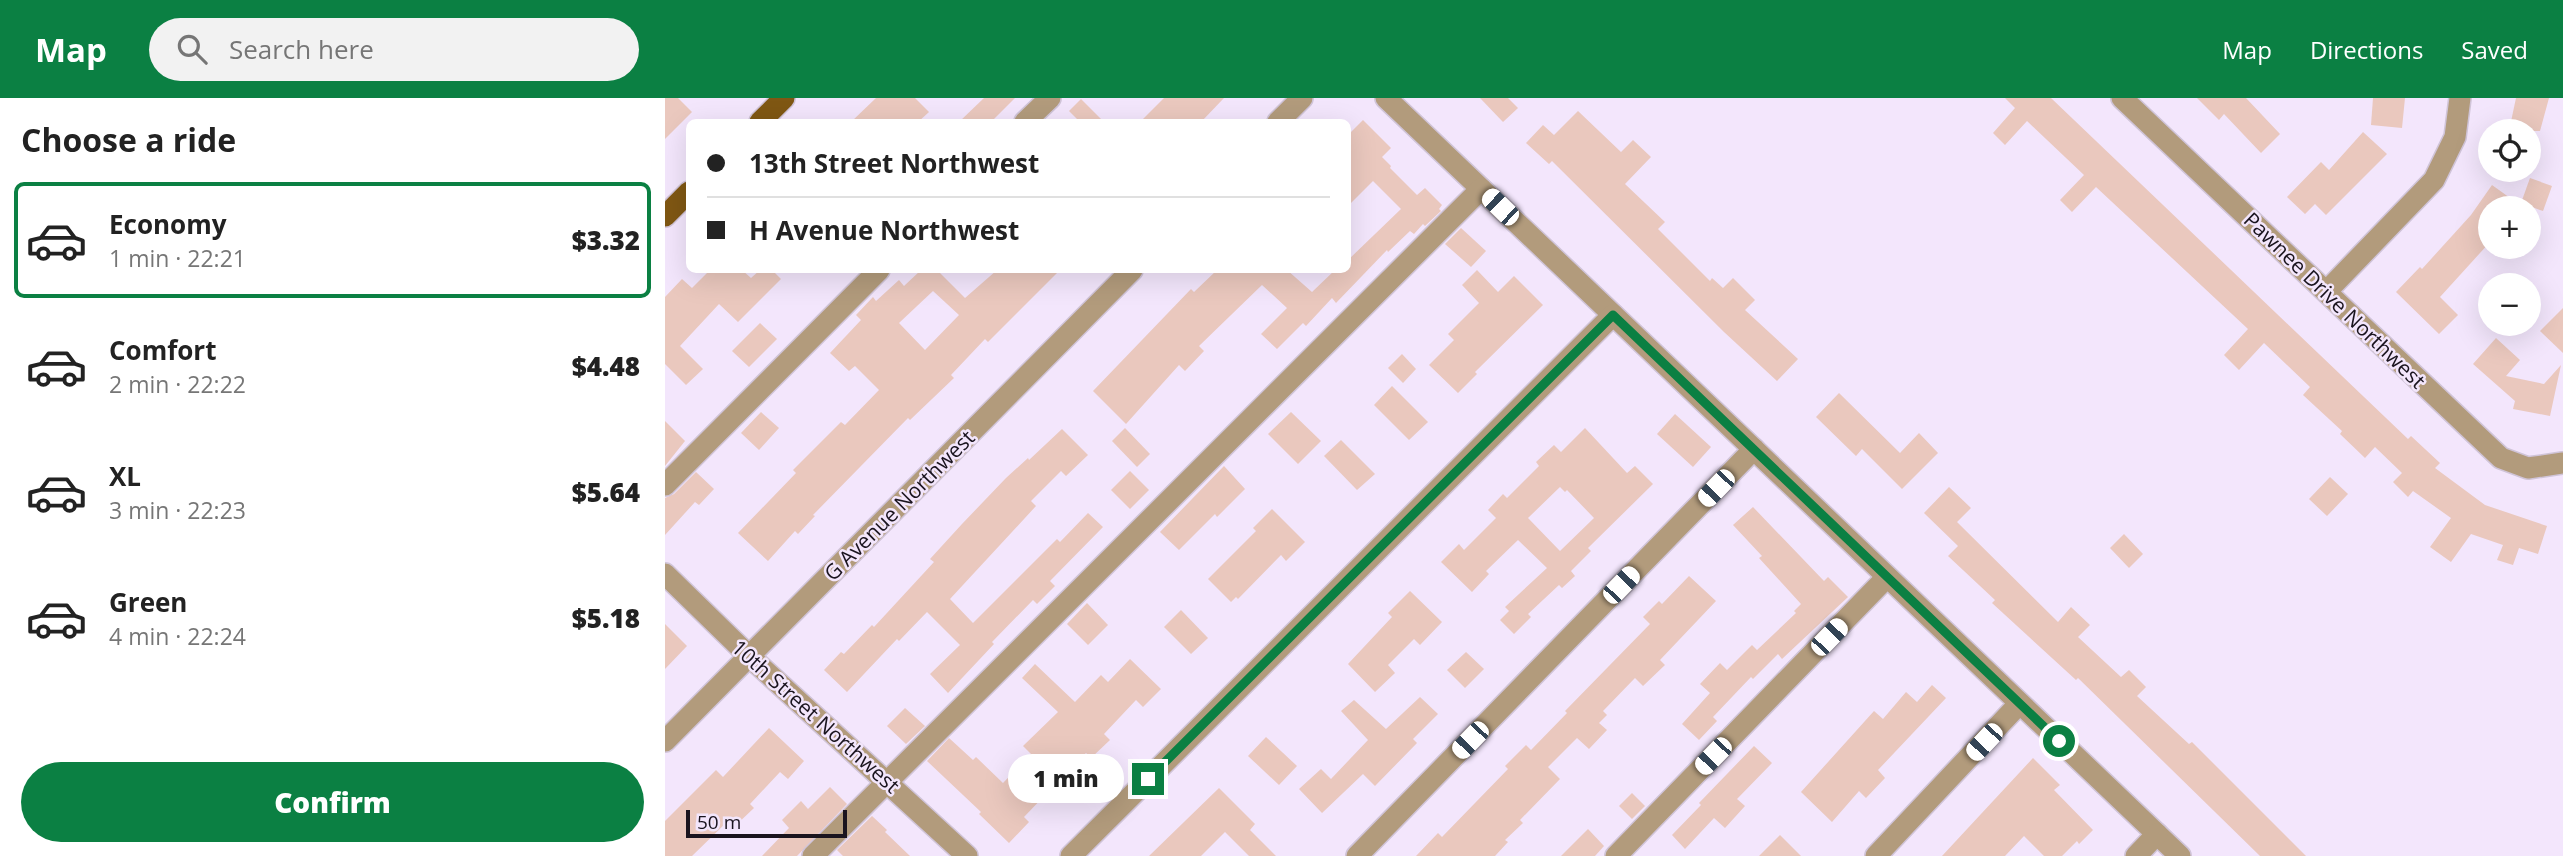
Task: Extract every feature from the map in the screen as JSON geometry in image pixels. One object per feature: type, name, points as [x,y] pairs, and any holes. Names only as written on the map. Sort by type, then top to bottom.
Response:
[{"type":"main road","points":[[762,119],[784,98]]},
{"type":"main road","points":[[665,216],[686,195]]},
{"type":"street","points":[[1028,119],[1050,98]]},
{"type":"street","points":[[1281,119],[1302,98]]},
{"type":"street","points":[[1386,98],[2180,856]]},
{"type":"street","name":"Pawnee Drive Northwest","points":[[2122,98],[2501,458],[2528,468],[2563,463]]},
{"type":"street","points":[[2327,290],[2434,180],[2455,138],[2460,98]]},
{"type":"street","points":[[813,856],[1481,189]]},
{"type":"street","points":[[665,485],[876,273]]},
{"type":"street","name":"G Avenue Northwest","points":[[665,741],[1129,273]]},
{"type":"street","points":[[1071,856],[1613,315]]},
{"type":"street","points":[[1357,856],[1754,449]]},
{"type":"street","name":"10th Street Northwest","points":[[665,574],[749,656],[967,856]]},
{"type":"street","points":[[1616,856],[1887,577]]},
{"type":"street","points":[[1876,856],[2019,704]]},
{"type":"street","points":[[2136,856],[2157,834]]},
{"type":"building","points":[[665,98],[678,98],[692,112],[665,139]]},
{"type":"building","points":[[876,98],[915,98],[929,112],[921,119],[854,119]]},
{"type":"building","points":[[984,98],[1015,98],[994,119],[962,119]]},
{"type":"building","points":[[1164,98],[1224,98],[1204,119],[1143,119]]},
{"type":"building","points":[[1480,98],[1508,98],[1518,108],[1503,122]]},
{"type":"building","points":[[2005,98],[2051,98],[2408,439],[2411,436],[2440,463],[2435,468],[2485,505],[2547,526],[2538,554],[2519,548],[2513,565],[2497,560],[2503,545],[2471,534],[2451,562],[2430,547],[2451,518],[2413,491],[2408,497],[2393,482],[2402,473],[2375,447],[2365,458],[2340,434],[2342,431],[2303,395],[2310,387],[2264,343],[2239,370],[2224,355],[2248,329],[2096,187],[2072,212],[2060,200],[2084,175],[2027,121],[2005,145],[1993,133],[2015,108]]},
{"type":"building","points":[[2197,98],[2246,98],[2280,134],[2261,153],[2224,114],[2219,120]]},
{"type":"building","points":[[2373,98],[2405,98],[2402,128],[2371,125]]},
{"type":"building","points":[[2516,98],[2549,98],[2541,127],[2541,119],[2512,119]]},
{"type":"building","points":[[1081,99],[1101,119],[1077,119],[1069,111]]},
{"type":"building","points":[[1578,111],[1621,152],[1633,140],[1651,157],[1625,184],[1665,222],[1658,229],[1710,281],[1712,278],[1723,288],[1733,278],[1755,300],[1745,310],[1798,359],[1777,381],[1552,161],[1549,164],[1526,143],[1543,125],[1554,135]]},
{"type":"building","points":[[1363,120],[1391,148],[1382,157],[1390,168],[1417,195],[1425,188],[1442,205],[1439,209],[1441,211],[1414,234],[1410,231],[1388,252],[1387,250],[1336,303],[1332,298],[1306,326],[1303,323],[1277,349],[1261,334],[1287,308],[1262,285],[1199,346],[1204,351],[1185,371],[1179,365],[1126,424],[1093,391],[1191,289],[1194,292],[1214,273],[1290,273],[1312,292],[1332,273],[1351,273],[1351,257],[1401,209],[1373,181],[1351,203],[1351,132]]},
{"type":"building","points":[[2363,132],[2387,154],[2326,215],[2315,204],[2305,214],[2287,197],[2321,162],[2329,170]]},
{"type":"building","points":[[2529,182],[2552,186],[2543,211],[2541,196],[2524,196]]},
{"type":"building","points":[[2492,185],[2507,196],[2484,196]]},
{"type":"building","points":[[2478,205],[2478,255],[2440,297],[2458,315],[2439,334],[2396,292],[2420,267],[2422,269]]},
{"type":"building","points":[[1461,228],[1486,251],[1471,267],[1445,244]]},
{"type":"building","points":[[1477,270],[1498,292],[1514,276],[1543,305],[1475,372],[1477,374],[1458,393],[1429,365],[1454,340],[1448,334],[1479,303],[1462,285]]},
{"type":"building","points":[[707,273],[745,273],[751,278],[757,273],[775,273],[781,279],[738,322],[719,304],[680,346],[703,369],[686,385],[665,364],[665,297],[682,279],[692,288]]},
{"type":"building","points":[[918,273],[940,273],[965,298],[994,273],[1057,273],[988,342],[985,339],[951,375],[954,378],[910,420],[908,418],[813,515],[815,516],[798,534],[795,531],[768,561],[738,533],[796,473],[793,470],[841,422],[845,425],[879,390],[855,366],[849,371],[830,353],[861,320],[856,315],[873,297],[876,301],[899,280],[904,286]],"holes":[[[933,291],[959,315],[925,350],[899,323]]]},
{"type":"building","points":[[2563,308],[2563,353],[2541,332]]},
{"type":"building","points":[[760,323],[777,339],[749,367],[732,351]]},
{"type":"building","points":[[2496,338],[2520,360],[2506,376],[2544,384],[2561,365],[2550,416],[2513,409],[2515,401],[2473,364]]},
{"type":"building","points":[[1402,354],[1416,369],[1403,383],[1388,368]]},
{"type":"building","points":[[1392,386],[1428,422],[1409,440],[1374,405]]},
{"type":"building","points":[[1839,393],[1900,453],[1919,433],[1938,453],[1902,489],[1862,449],[1856,456],[1816,417]]},
{"type":"building","points":[[761,412],[779,428],[759,450],[741,433]]},
{"type":"building","points":[[1291,412],[1321,441],[1298,464],[1268,434]]},
{"type":"building","points":[[1675,414],[1711,447],[1693,467],[1657,434]]},
{"type":"building","points":[[665,421],[685,441],[665,466]]},
{"type":"building","points":[[1125,428],[1150,454],[1137,467],[1112,441]]},
{"type":"building","points":[[1585,428],[1627,473],[1635,466],[1653,484],[1588,548],[1591,551],[1571,571],[1575,576],[1562,588],[1559,585],[1528,614],[1531,617],[1514,634],[1500,620],[1509,611],[1505,607],[1547,568],[1518,540],[1486,571],[1489,574],[1472,592],[1441,562],[1459,544],[1464,550],[1496,518],[1488,510],[1503,494],[1507,498],[1539,466],[1536,462],[1554,445],[1561,452]],"holes":[[[1560,487],[1565,492],[1567,490],[1594,518],[1560,551],[1528,518]]]},
{"type":"building","points":[[1062,429],[1088,455],[1066,476],[1061,471],[1031,501],[1036,506],[950,599],[973,623],[1057,539],[1060,542],[1088,513],[1103,527],[1050,581],[1055,586],[1037,604],[1033,600],[948,693],[930,674],[960,645],[927,612],[899,641],[897,639],[847,692],[824,670],[872,625],[874,627],[934,562],[930,559],[1006,478]]},
{"type":"building","points":[[1341,440],[1375,474],[1357,490],[1324,456]]},
{"type":"building","points":[[1224,466],[1245,489],[1179,550],[1160,532]]},
{"type":"building","points":[[1130,471],[1149,490],[1130,509],[1111,490]]},
{"type":"building","points":[[696,472],[714,489],[699,505],[695,502],[665,535],[665,498],[674,494]]},
{"type":"building","points":[[2330,477],[2348,494],[2327,516],[2309,499]]},
{"type":"building","points":[[1949,487],[1971,508],[1957,522],[2058,622],[2071,607],[2090,625],[2078,637],[2121,677],[2129,670],[2146,687],[2137,696],[2189,744],[2192,742],[2306,856],[2260,856],[2078,678],[2076,680],[1992,603],[1995,600],[1948,556],[1958,546],[1924,513]]},
{"type":"building","points":[[1753,507],[1824,581],[1828,577],[1848,597],[1782,659],[1778,654],[1753,679],[1751,677],[1713,717],[1717,721],[1699,740],[1682,724],[1710,693],[1700,684],[1720,663],[1727,670],[1752,645],[1757,650],[1796,613],[1794,611],[1801,604],[1733,525]]},
{"type":"building","points":[[1272,509],[1305,542],[1286,561],[1281,555],[1238,599],[1236,597],[1231,602],[1208,579],[1256,531],[1253,528]]},
{"type":"building","points":[[2124,534],[2143,554],[2129,568],[2110,548]]},
{"type":"building","points":[[1689,576],[1716,601],[1660,660],[1665,665],[1643,686],[1635,678],[1603,711],[1607,715],[1599,723],[1607,730],[1589,749],[1577,738],[1548,767],[1560,779],[1520,820],[1523,823],[1505,840],[1508,842],[1495,856],[1416,856],[1438,833],[1442,837],[1508,769],[1505,766],[1526,745],[1531,750],[1650,624],[1643,617],[1659,601],[1662,604]]},
{"type":"building","points":[[1410,591],[1442,622],[1420,645],[1414,639],[1388,665],[1395,673],[1375,692],[1348,664],[1392,617],[1388,613]]},
{"type":"building","points":[[1087,603],[1108,625],[1088,645],[1067,624]]},
{"type":"building","points":[[1181,610],[1208,638],[1191,654],[1164,627]]},
{"type":"building","points":[[665,624],[687,646],[665,669]]},
{"type":"building","points":[[1466,652],[1484,669],[1465,688],[1447,670]]},
{"type":"building","points":[[1130,659],[1161,689],[1143,707],[1136,700],[1104,734],[1110,740],[1091,758],[1086,753],[1024,817],[1029,822],[1009,843],[979,814],[981,812],[927,761],[949,738],[973,760],[976,757],[1003,783],[1031,754],[1023,746],[1058,712],[1022,678],[1035,664],[1075,702],[1101,675],[1108,682]]},
{"type":"building","points":[[1932,685],[1946,698],[1878,770],[1885,778],[1866,798],[1859,791],[1832,822],[1801,792],[1874,711],[1883,719],[1906,692],[1917,702]]},
{"type":"building","points":[[1420,697],[1438,714],[1413,739],[1417,743],[1375,786],[1363,774],[1322,813],[1299,789],[1321,769],[1331,779],[1368,740],[1341,711],[1354,700],[1386,729]]},
{"type":"building","points":[[905,708],[925,726],[906,744],[887,726]]},
{"type":"building","points":[[769,728],[804,761],[788,779],[780,772],[750,804],[754,808],[734,827],[728,821],[692,856],[665,856],[665,821],[716,770],[723,777]]},
{"type":"building","points":[[1266,737],[1297,766],[1279,785],[1248,756]]},
{"type":"building","points":[[1754,746],[1772,763],[1737,799],[1745,806],[1725,828],[1714,818],[1685,849],[1672,835]]},
{"type":"building","points":[[2033,758],[2060,785],[2054,790],[2093,830],[2062,856],[2044,856],[2024,836],[2005,856],[1942,856]]},
{"type":"building","points":[[830,787],[847,804],[797,856],[762,856],[789,828],[782,820],[801,801],[808,809]]},
{"type":"building","points":[[1219,788],[1255,824],[1250,830],[1276,856],[1249,856],[1225,832],[1201,856],[1149,856]]},
{"type":"building","points":[[1632,793],[1645,806],[1632,819],[1619,806]]},
{"type":"building","points":[[872,816],[910,856],[843,856],[837,850]]},
{"type":"building","points":[[1588,829],[1604,846],[1595,856],[1561,856]]},
{"type":"building","points":[[1780,835],[1801,856],[1759,856]]},
{"type":"route","points":[[1148,779],[1613,315],[2059,741]]}]
